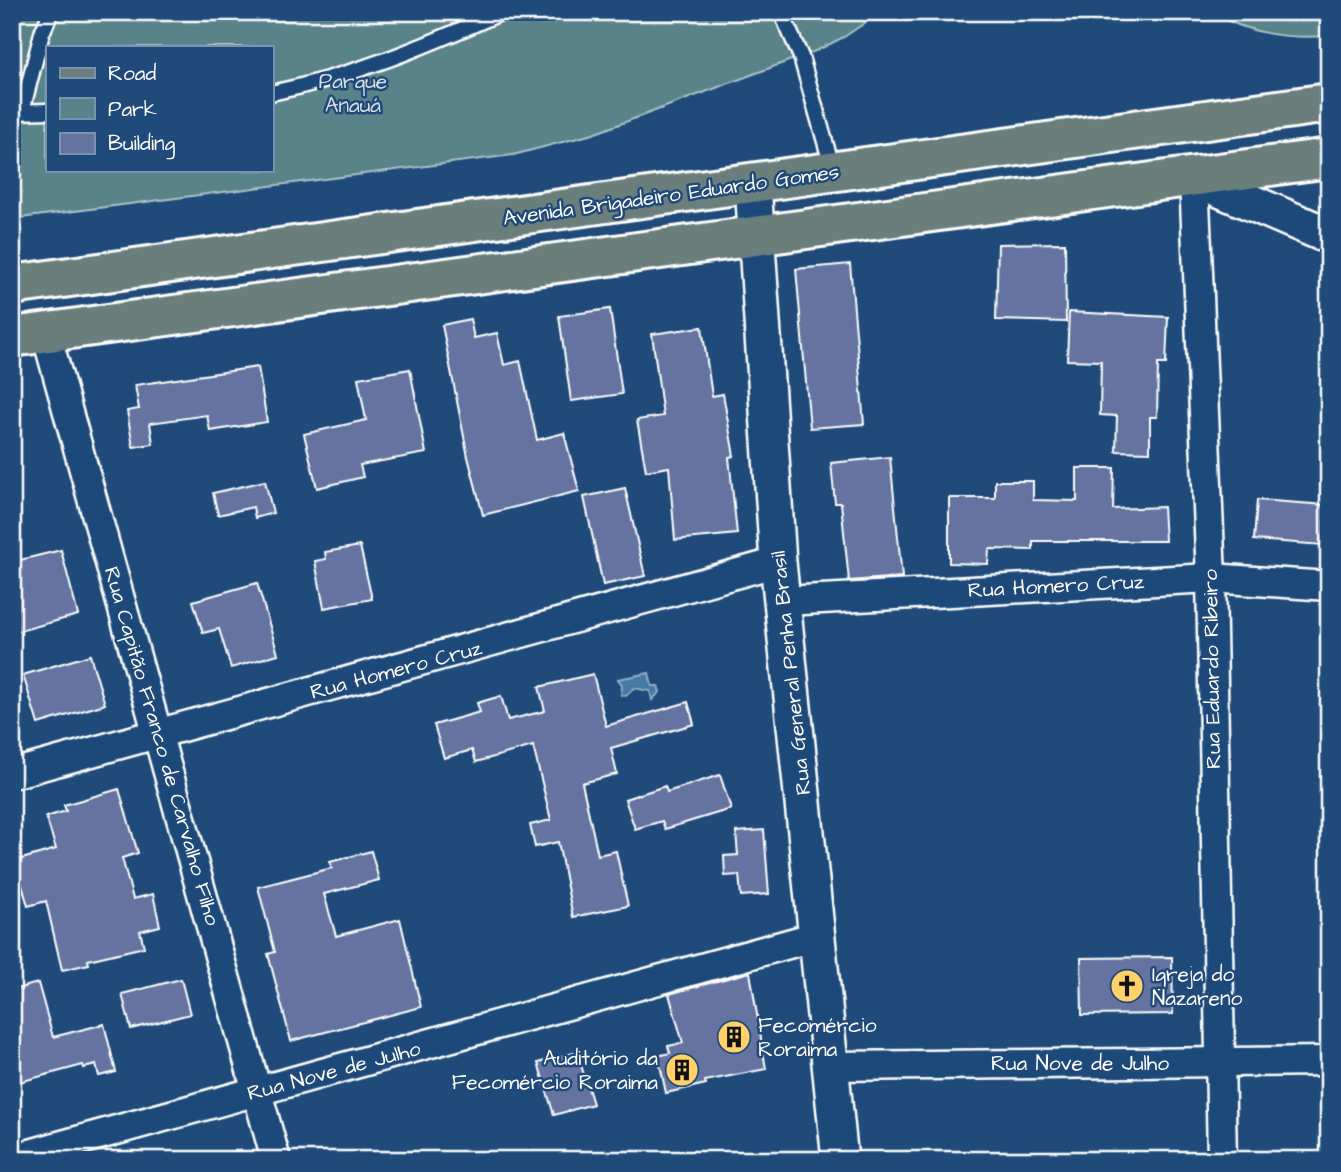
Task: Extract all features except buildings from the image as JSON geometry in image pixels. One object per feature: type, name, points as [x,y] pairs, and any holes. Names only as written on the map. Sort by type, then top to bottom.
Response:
[{"type":"main road","name":"Avenida Brigadeiro Eduardo Gomes","points":[[12,285],[1329,103]]},
{"type":"main road","points":[[29,335],[1329,158]]},
{"type":"street","points":[[1194,178],[1329,236]]},
{"type":"street","name":"Rua Eduardo Ribeiro","points":[[1194,178],[1211,578],[1222,1160]]},
{"type":"street","name":"Rua General Penha Brasil","points":[[753,184],[778,562],[840,1160]]},
{"type":"street","name":"Rua Capitão Franco de Carvalho Filho","points":[[29,335],[159,734],[276,1160]]},
{"type":"street","name":"Rua Homero Cruz","points":[[12,774],[778,562]]},
{"type":"street","name":"Rua Homero Cruz","points":[[783,601],[1211,578],[1329,586]]},
{"type":"street","name":"Rua Nove de Julho","points":[[12,1159],[817,936]]},
{"type":"street","name":"Rua Nove de Julho","points":[[832,1066],[1329,1061]]},
{"type":"lane","points":[[46,111],[17,112],[51,12]]},
{"type":"lane","points":[[273,93],[316,84],[393,60],[502,12]]},
{"type":"lane","points":[[781,12],[801,57],[829,148],[833,172]]},
{"type":"green space","name":"Parque Anauá","points":[[12,12],[881,12],[844,37],[818,50],[593,134],[513,155],[12,219]]},
{"type":"green space","points":[[1210,12],[1329,12],[1329,36],[1282,36],[1253,30]]},
{"type":"water","points":[[649,673],[652,686],[658,686],[660,692],[652,700],[650,691],[634,688],[626,696],[621,695],[622,685],[618,679]]},
{"type":"place","name":"Igreja do Nazareno","points":[[1127,986]]},
{"type":"place","name":"Fecomércio Roraima","points":[[734,1037]]},
{"type":"place","name":"Auditório da Fecomércio Roraima","points":[[682,1070]]}]
